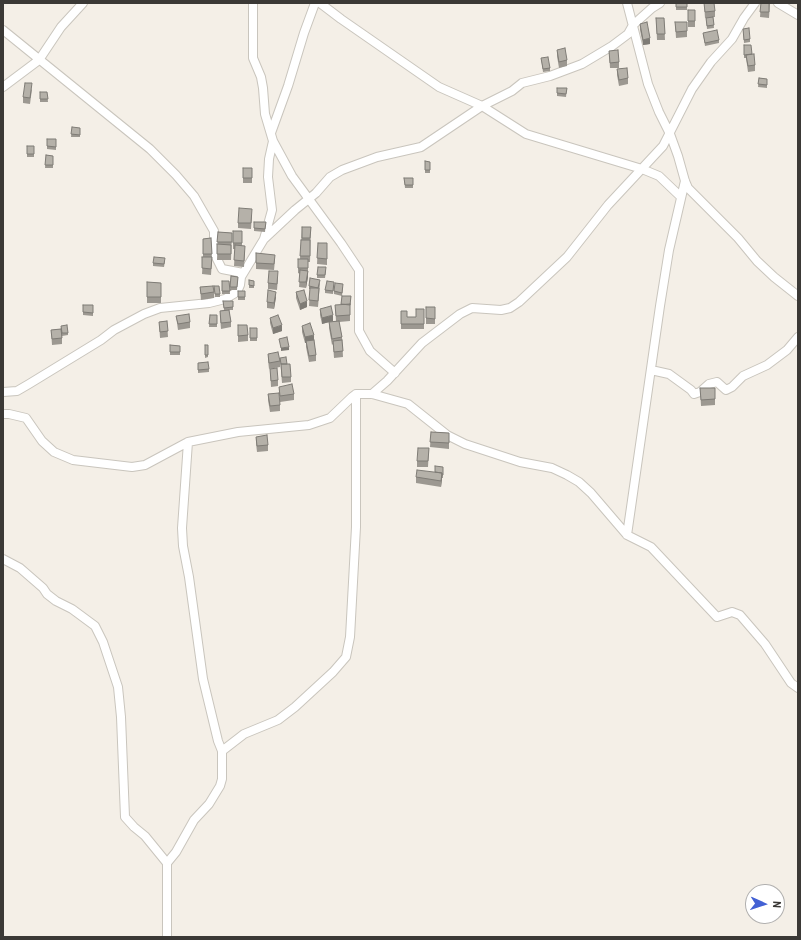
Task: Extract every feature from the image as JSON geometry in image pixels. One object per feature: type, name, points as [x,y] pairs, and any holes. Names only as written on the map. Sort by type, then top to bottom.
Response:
[{"type":"street","points":[[3,87],[39,60],[60,27],[83,3]]},
{"type":"street","points":[[253,3],[252,33],[254,58],[261,77],[265,114],[272,137],[292,176],[359,270],[359,331],[370,351],[395,373]]},
{"type":"street","points":[[264,239],[272,210],[268,177],[272,137],[304,33],[315,3]]},
{"type":"street","points":[[320,3],[341,20],[404,61],[424,78],[482,106],[526,134],[642,169],[659,176],[681,197]]},
{"type":"street","points":[[627,3],[648,84],[659,112],[670,134],[688,188],[738,238],[757,261],[798,296]]},
{"type":"street","points":[[3,392],[17,391],[30,384],[101,340],[114,330],[144,314],[160,308],[225,299],[237,292],[243,273],[264,239],[330,178],[342,170],[377,158],[421,147],[482,106],[512,91],[522,83],[550,76],[582,64],[612,46],[628,34],[633,25],[660,3]]},
{"type":"street","points":[[372,394],[395,373],[422,343],[460,314],[472,308],[501,310],[510,308],[519,302],[567,257],[608,205],[663,146],[692,89],[711,62],[732,39],[755,3]]},
{"type":"street","points":[[778,3],[798,15]]},
{"type":"street","points":[[3,30],[10,34],[39,60],[150,149],[176,175],[194,196],[214,231],[214,254],[222,269],[243,273]]},
{"type":"street","points":[[627,535],[669,250],[685,181]]},
{"type":"street","points":[[651,370],[669,374],[691,390],[694,394],[700,392],[709,384],[717,382],[726,390],[732,387],[743,376],[767,365],[787,350],[798,337]]},
{"type":"street","points":[[3,414],[26,418],[42,441],[54,452],[73,460],[132,467],[145,465],[188,442],[238,432],[309,425],[330,418],[356,394],[372,394],[408,404],[447,435],[464,444],[520,462],[552,468],[567,474],[579,482],[591,493],[627,535],[651,547],[717,617],[732,612],[740,615],[765,644],[791,683],[798,688]]},
{"type":"street","points":[[222,750],[244,734],[278,720],[333,672],[346,657],[350,637],[356,527],[356,394]]},
{"type":"street","points":[[167,863],[176,852],[194,820],[209,804],[220,786],[222,779],[222,750],[218,741],[203,679],[189,577],[183,546],[182,528],[188,442]]},
{"type":"street","points":[[3,559],[20,568],[56,601],[72,609],[95,626],[102,642],[118,687],[122,717],[126,817],[134,827],[145,836],[167,863],[167,937]]},
{"type":"building","points":[[676,3],[687,3],[687,7],[676,7]]},
{"type":"building","points":[[704,3],[714,3],[715,11],[705,12]]},
{"type":"building","points":[[761,3],[769,3],[769,12],[760,12]]},
{"type":"building","points":[[688,10],[695,10],[695,21],[688,21]]},
{"type":"building","points":[[713,17],[714,25],[707,26],[706,18]]},
{"type":"building","points":[[656,18],[664,18],[665,34],[657,34]]},
{"type":"building","points":[[647,22],[650,38],[643,40],[640,24]]},
{"type":"building","points":[[675,22],[687,22],[687,31],[676,32]]},
{"type":"building","points":[[749,28],[750,39],[744,40],[743,29]]},
{"type":"building","points":[[717,30],[719,40],[705,43],[703,33]]},
{"type":"building","points":[[744,45],[751,45],[752,54],[744,55]]},
{"type":"building","points":[[565,48],[567,60],[559,62],[557,50]]},
{"type":"building","points":[[618,50],[619,62],[610,63],[609,51]]},
{"type":"building","points":[[754,54],[755,65],[748,66],[746,55]]},
{"type":"building","points":[[548,57],[550,68],[543,69],[541,58]]},
{"type":"building","points":[[627,68],[628,78],[619,80],[617,69]]},
{"type":"building","points":[[759,78],[767,79],[767,85],[758,84]]},
{"type":"building","points":[[25,83],[32,83],[30,98],[23,97]]},
{"type":"building","points":[[557,88],[567,88],[566,94],[557,93]]},
{"type":"building","points":[[40,92],[47,92],[48,99],[40,99]]},
{"type":"building","points":[[72,127],[80,128],[80,135],[71,134]]},
{"type":"building","points":[[47,139],[56,139],[56,147],[47,146]]},
{"type":"building","points":[[27,146],[34,146],[34,154],[27,154]]},
{"type":"building","points":[[46,155],[53,156],[53,165],[45,165]]},
{"type":"building","points":[[425,161],[430,162],[430,170],[425,170]]},
{"type":"building","points":[[243,168],[252,168],[252,178],[243,178]]},
{"type":"building","points":[[404,178],[413,178],[413,185],[405,185]]},
{"type":"building","points":[[239,208],[252,209],[251,223],[238,223]]},
{"type":"building","points":[[254,222],[266,222],[265,229],[254,228]]},
{"type":"building","points":[[302,227],[311,227],[310,238],[302,238]]},
{"type":"building","points":[[233,231],[242,231],[242,243],[233,243]]},
{"type":"building","points":[[218,232],[232,233],[232,242],[217,242]]},
{"type":"building","points":[[211,238],[212,254],[203,254],[203,239]]},
{"type":"building","points":[[301,240],[310,240],[310,256],[300,256]]},
{"type":"building","points":[[318,243],[327,243],[327,259],[317,258]]},
{"type":"building","points":[[217,244],[231,245],[231,254],[217,254]]},
{"type":"building","points":[[235,245],[245,246],[244,261],[234,260]]},
{"type":"building","points":[[256,253],[275,255],[274,264],[256,263]]},
{"type":"building","points":[[154,257],[165,258],[164,264],[153,263]]},
{"type":"building","points":[[202,257],[212,257],[211,269],[202,268]]},
{"type":"building","points":[[298,259],[308,259],[308,268],[298,268]]},
{"type":"building","points":[[318,267],[326,267],[325,275],[317,275]]},
{"type":"building","points":[[300,270],[308,271],[306,282],[299,282]]},
{"type":"building","points":[[269,271],[278,271],[277,284],[268,283]]},
{"type":"building","points":[[231,276],[238,277],[237,287],[230,287]]},
{"type":"building","points":[[310,278],[320,280],[318,288],[309,286]]},
{"type":"building","points":[[249,280],[254,281],[254,286],[249,285]]},
{"type":"building","points":[[222,281],[229,281],[230,291],[222,291]]},
{"type":"building","points":[[327,281],[334,282],[333,291],[325,290]]},
{"type":"building","points":[[147,282],[161,283],[161,297],[147,297]]},
{"type":"building","points":[[335,283],[343,284],[342,293],[334,291]]},
{"type":"building","points":[[213,286],[214,292],[201,294],[200,287]]},
{"type":"building","points":[[214,286],[219,286],[220,294],[215,294]]},
{"type":"building","points":[[310,288],[319,288],[318,301],[309,300]]},
{"type":"building","points":[[268,290],[276,292],[274,303],[267,302]]},
{"type":"building","points":[[304,290],[307,301],[300,304],[296,292]]},
{"type":"building","points":[[238,291],[245,291],[245,297],[238,297]]},
{"type":"building","points":[[342,296],[351,296],[350,305],[341,304]]},
{"type":"building","points":[[223,301],[233,301],[233,307],[224,308]]},
{"type":"building","points":[[350,304],[350,315],[336,316],[335,305]]},
{"type":"building","points":[[83,305],[93,305],[93,313],[83,312]]},
{"type":"building","points":[[331,306],[333,315],[322,318],[320,309]]},
{"type":"building","points":[[426,307],[435,307],[435,319],[426,318]]},
{"type":"building","points":[[416,309],[424,309],[424,324],[401,324],[401,311],[407,311],[407,317],[416,317]]},
{"type":"building","points":[[229,310],[231,322],[221,323],[220,311]]},
{"type":"building","points":[[189,314],[190,322],[178,324],[176,316]]},
{"type":"building","points":[[210,315],[217,315],[217,324],[209,324]]},
{"type":"building","points":[[278,315],[282,325],[273,328],[270,318]]},
{"type":"building","points":[[167,321],[168,331],[160,332],[159,322]]},
{"type":"building","points":[[339,321],[342,337],[332,339],[329,322]]},
{"type":"building","points":[[310,323],[314,335],[305,337],[302,326]]},
{"type":"building","points":[[67,325],[68,333],[62,333],[61,326]]},
{"type":"building","points":[[238,325],[247,325],[248,335],[238,336]]},
{"type":"building","points":[[250,328],[257,328],[257,338],[250,338]]},
{"type":"building","points":[[61,329],[62,338],[52,339],[51,330]]},
{"type":"building","points":[[287,337],[289,347],[281,348],[279,339]]},
{"type":"building","points":[[314,340],[316,355],[309,356],[306,341]]},
{"type":"building","points":[[342,340],[343,351],[334,352],[333,341]]},
{"type":"building","points":[[170,345],[180,346],[180,352],[170,352]]},
{"type":"building","points":[[205,345],[208,345],[208,355],[205,355]]},
{"type":"building","points":[[278,352],[280,361],[269,363],[268,354]]},
{"type":"building","points":[[286,357],[287,364],[281,364],[280,358]]},
{"type":"building","points":[[208,362],[209,369],[198,370],[198,363]]},
{"type":"building","points":[[281,364],[290,364],[291,377],[282,377]]},
{"type":"building","points":[[277,368],[278,380],[271,381],[270,369]]},
{"type":"building","points":[[292,384],[294,394],[280,396],[279,387]]},
{"type":"building","points":[[700,388],[715,388],[715,399],[701,400]]},
{"type":"building","points":[[279,393],[280,405],[270,406],[268,394]]},
{"type":"building","points":[[431,432],[449,433],[449,443],[430,442]]},
{"type":"building","points":[[267,435],[268,445],[257,446],[256,437]]},
{"type":"building","points":[[418,448],[429,448],[428,461],[417,461]]},
{"type":"building","points":[[435,466],[443,467],[443,475],[442,473],[435,472]]},
{"type":"building","points":[[417,470],[442,473],[441,481],[416,477]]}]
